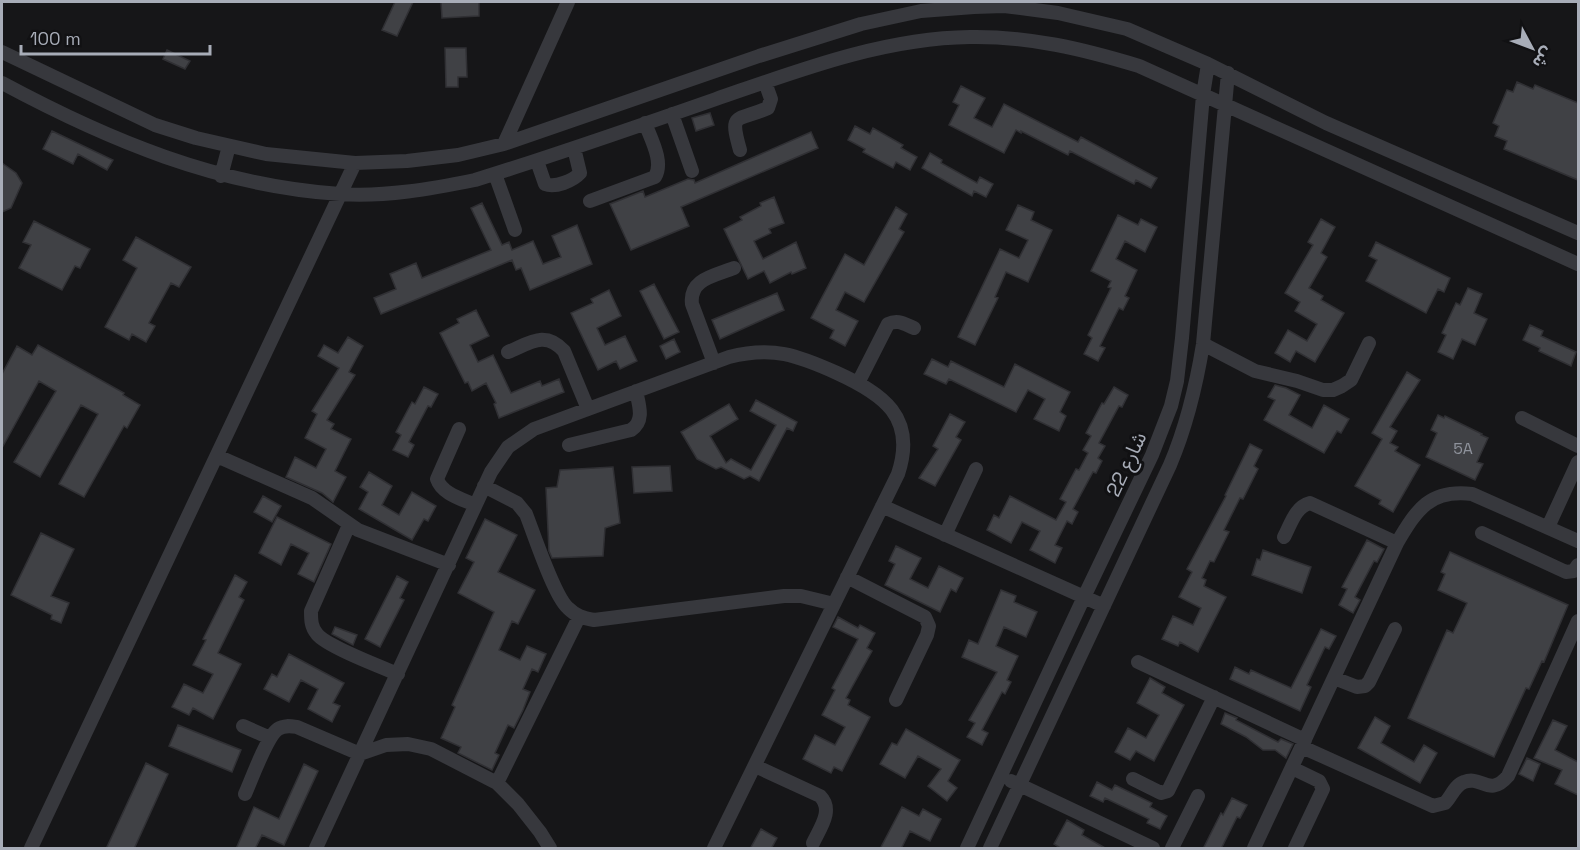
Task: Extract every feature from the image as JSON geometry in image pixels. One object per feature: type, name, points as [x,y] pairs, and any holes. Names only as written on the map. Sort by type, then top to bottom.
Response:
[{"type":"street","points":[[504,144],[568,2]]},
{"type":"street","points":[[2,52],[158,126],[196,138],[266,154],[355,163],[407,161],[459,156],[504,144],[770,52],[861,24],[921,11],[1004,6],[1058,13],[1127,29],[1228,73],[1326,123],[1577,232]]},
{"type":"street","points":[[2,84],[147,152],[221,176],[267,185],[340,194],[427,190],[475,180],[537,161],[765,82],[868,51],[921,40],[1008,37],[1053,43],[1138,66],[1578,264]]},
{"type":"street","points":[[2,45],[16,58]]},
{"type":"street","name":"شارع 22","points":[[967,849],[1163,431],[1175,389],[1182,338],[1203,95],[1208,64]]},
{"type":"street","name":"شارع 22","points":[[990,849],[1181,440],[1197,386],[1203,344],[1228,73]]},
{"type":"street","points":[[740,150],[734,125],[740,118],[768,108],[771,99],[765,82]]},
{"type":"street","points":[[672,114],[692,171]]},
{"type":"street","points":[[590,201],[655,177],[659,170],[659,163],[645,123]]},
{"type":"street","points":[[221,176],[229,146]]},
{"type":"street","points":[[537,161],[546,184],[554,186],[580,173],[574,148]]},
{"type":"street","points":[[31,849],[355,163]]},
{"type":"street","points":[[495,174],[514,230]]},
{"type":"street","points":[[714,363],[692,304],[691,295],[694,287],[702,281],[734,268]]},
{"type":"street","points":[[858,383],[888,324],[900,322],[914,328]]},
{"type":"street","points":[[508,352],[540,339],[558,344],[564,351],[588,409]]},
{"type":"street","points":[[1203,344],[1255,371],[1298,381],[1323,390],[1333,390],[1351,380],[1369,343]]},
{"type":"street","points":[[316,849],[484,486],[508,447],[534,429],[636,391],[749,352],[770,351],[799,357],[858,383],[887,402],[903,430],[903,459],[898,474],[714,849]]},
{"type":"street","points":[[569,445],[632,430],[636,427],[640,416],[636,391]]},
{"type":"street","points":[[1522,418],[1578,446]]},
{"type":"street","points":[[459,429],[437,479],[444,491],[475,506]]},
{"type":"street","points":[[217,456],[312,498],[349,525],[449,565]]},
{"type":"street","points":[[1548,527],[1578,462]]},
{"type":"street","points":[[945,535],[976,469]]},
{"type":"street","points":[[484,486],[518,503],[526,514],[558,593],[566,607],[579,617],[594,620],[784,596],[801,596],[834,604]]},
{"type":"street","points":[[1254,849],[1397,543],[1421,507],[1440,496],[1455,492],[1472,494],[1578,541]]},
{"type":"street","points":[[1284,537],[1296,512],[1302,506],[1310,503],[1397,543]]},
{"type":"street","points":[[882,506],[1104,606]]},
{"type":"street","points":[[349,525],[311,612],[314,631],[325,641],[398,674]]},
{"type":"street","points":[[1482,533],[1566,572],[1574,571],[1578,565]]},
{"type":"street","points":[[847,577],[925,617],[929,626],[927,635],[896,700]]},
{"type":"street","points":[[497,783],[579,617]]},
{"type":"street","points":[[1138,662],[1433,806],[1445,803],[1459,785],[1466,781],[1497,786],[1508,776],[1578,621]]},
{"type":"street","points":[[1334,678],[1357,687],[1365,686],[1395,629]]},
{"type":"street","points":[[1133,780],[1159,792],[1168,791],[1214,698]]},
{"type":"street","points":[[243,726],[270,738]]},
{"type":"street","points":[[245,794],[270,738],[276,730],[286,726],[297,727],[360,754],[386,745],[408,744],[431,749],[497,783],[525,814],[550,849]]},
{"type":"street","points":[[755,766],[820,796],[824,801],[827,807],[826,813],[813,843]]},
{"type":"street","points":[[1292,768],[1317,780],[1323,789],[1295,849]]},
{"type":"street","points":[[1001,776],[1132,844],[1153,849]]},
{"type":"street","points":[[1172,849],[1198,796]]},
{"type":"building","points":[[395,2],[413,2],[397,36],[382,30]]},
{"type":"building","points":[[441,2],[479,2],[479,16],[442,18]]},
{"type":"building","points":[[445,48],[466,48],[467,77],[458,77],[458,87],[446,87]]},
{"type":"building","points":[[167,50],[190,61],[185,69],[163,59]]},
{"type":"building","points":[[1517,82],[1533,89],[1535,85],[1578,103],[1578,180],[1504,149],[1507,141],[1495,136],[1499,126],[1493,123],[1507,90],[1513,92]]},
{"type":"building","points":[[961,86],[985,98],[974,118],[992,127],[1004,104],[1078,142],[1081,137],[1157,178],[1151,188],[1136,180],[1134,184],[1070,151],[1068,155],[1016,130],[1004,153],[949,125],[959,105],[953,102]]},
{"type":"building","points":[[710,113],[714,125],[696,131],[692,118]]},
{"type":"building","points":[[855,126],[870,134],[873,128],[903,145],[901,148],[917,157],[910,170],[896,162],[893,168],[863,152],[865,149],[848,140]]},
{"type":"building","points":[[52,131],[113,160],[107,170],[78,154],[73,164],[43,149]]},
{"type":"building","points":[[811,132],[818,148],[681,207],[689,226],[631,250],[610,204],[643,191],[645,197],[688,179],[694,180],[695,183]]},
{"type":"building","points":[[930,153],[942,160],[941,163],[977,183],[980,177],[993,184],[986,197],[974,191],[972,196],[922,168]]},
{"type":"building","points":[[2,163],[16,173],[22,183],[11,208],[2,212]]},
{"type":"building","points":[[774,197],[784,223],[769,229],[771,233],[754,241],[763,259],[796,242],[806,268],[792,274],[791,272],[770,283],[764,271],[748,279],[724,229],[742,220],[740,217],[761,206],[760,203]]},
{"type":"building","points":[[482,203],[502,245],[509,242],[512,250],[533,241],[543,264],[561,257],[552,236],[577,225],[592,264],[530,290],[521,268],[516,270],[512,260],[381,314],[374,298],[396,289],[390,274],[416,263],[422,278],[491,250],[471,208]]},
{"type":"building","points":[[1018,205],[1034,212],[1031,220],[1052,230],[1028,282],[1006,272],[995,297],[998,298],[975,345],[958,337],[1000,249],[1019,258],[1028,240],[1006,230]]},
{"type":"building","points":[[896,207],[907,214],[899,229],[904,232],[864,302],[845,292],[836,310],[858,321],[845,346],[830,338],[834,330],[811,318],[845,254],[864,265]]},
{"type":"building","points":[[1118,215],[1138,225],[1141,219],[1157,227],[1145,252],[1125,241],[1116,259],[1137,270],[1125,296],[1129,298],[1123,310],[1119,308],[1100,346],[1105,348],[1098,361],[1084,354],[1092,338],[1088,335],[1111,288],[1108,287],[1111,281],[1091,271]]},
{"type":"building","points":[[1321,219],[1335,227],[1321,253],[1327,257],[1309,288],[1323,296],[1321,300],[1344,313],[1315,362],[1296,351],[1290,362],[1275,353],[1288,330],[1307,341],[1317,324],[1295,311],[1300,302],[1285,293],[1313,245],[1308,242]]},
{"type":"building","points":[[34,221],[90,249],[80,268],[75,266],[62,290],[19,268],[31,245],[23,242]]},
{"type":"building","points":[[136,237],[191,267],[179,287],[171,283],[149,323],[155,326],[146,342],[132,334],[129,340],[105,327],[137,268],[123,260]]},
{"type":"building","points":[[1376,242],[1450,278],[1444,292],[1438,289],[1426,313],[1366,281],[1377,260],[1369,256]]},
{"type":"building","points":[[654,284],[679,332],[664,339],[640,291]]},
{"type":"building","points":[[1468,288],[1482,294],[1474,313],[1487,319],[1475,345],[1462,339],[1453,359],[1438,352],[1446,335],[1442,333],[1456,303],[1460,305]]},
{"type":"building","points":[[609,290],[621,316],[597,328],[605,345],[625,336],[637,361],[620,369],[616,361],[598,370],[571,313],[593,303],[591,299]]},
{"type":"building","points":[[777,293],[784,310],[720,339],[712,320]]},
{"type":"building","points":[[476,310],[489,336],[470,345],[478,362],[493,355],[511,393],[540,381],[542,386],[559,379],[564,392],[499,418],[494,404],[496,403],[486,383],[472,391],[468,382],[465,383],[440,333],[459,323],[457,319]]},
{"type":"building","points":[[1530,325],[1543,331],[1541,336],[1576,352],[1571,366],[1539,351],[1540,348],[1523,340]]},
{"type":"building","points":[[348,337],[363,346],[349,372],[355,375],[327,420],[334,424],[331,429],[351,439],[335,471],[346,477],[333,502],[322,493],[286,477],[295,457],[316,468],[326,449],[305,438],[317,414],[312,411],[339,368],[318,356],[324,345],[338,353]]},
{"type":"building","points":[[674,339],[680,352],[666,359],[660,346]]},
{"type":"building","points":[[38,345],[124,393],[123,395],[140,405],[127,428],[124,426],[84,497],[59,484],[98,414],[81,405],[40,477],[14,462],[56,391],[39,381],[2,448],[2,374],[17,346],[32,355]]},
{"type":"building","points":[[932,359],[948,367],[951,361],[1004,387],[1015,364],[1070,392],[1060,412],[1066,416],[1059,431],[1034,419],[1045,399],[1028,390],[1016,412],[949,379],[946,384],[924,374]]},
{"type":"building","points":[[1407,372],[1420,380],[1390,427],[1397,431],[1390,443],[1398,447],[1395,451],[1420,465],[1393,512],[1379,504],[1381,500],[1355,486],[1382,439],[1372,433]]},
{"type":"building","points":[[1275,385],[1300,395],[1289,415],[1312,428],[1324,405],[1349,419],[1341,433],[1337,431],[1324,453],[1264,420],[1275,400],[1268,397]]},
{"type":"building","points":[[424,387],[438,394],[431,407],[428,406],[409,442],[414,445],[408,457],[393,450],[401,435],[396,432],[412,402],[415,404]]},
{"type":"building","points":[[1114,387],[1128,395],[1122,407],[1119,406],[1099,443],[1105,446],[1098,458],[1102,461],[1096,473],[1093,472],[1073,509],[1078,512],[1072,524],[1067,521],[1055,545],[1062,548],[1055,563],[1030,550],[1040,531],[1022,522],[1011,543],[987,530],[994,515],[999,518],[1010,496],[1056,520],[1066,502],[1060,499],[1076,469],[1079,470],[1088,453],[1083,450],[1091,436],[1086,433],[1102,403],[1104,404]]},
{"type":"building","points":[[756,400],[797,422],[793,431],[787,428],[759,481],[750,476],[744,479],[721,467],[716,469],[697,459],[681,432],[729,404],[738,419],[710,436],[726,463],[731,459],[751,470],[776,425],[750,411]]},
{"type":"building","points":[[950,414],[965,422],[956,437],[961,440],[935,486],[919,478],[938,449],[933,446]]},
{"type":"building","points":[[1438,415],[1444,418],[1445,416],[1488,438],[1477,462],[1483,464],[1475,480],[1426,457],[1437,433],[1431,430]]},
{"type":"building","points":[[1250,444],[1262,450],[1254,466],[1258,469],[1224,530],[1229,532],[1214,562],[1210,561],[1202,578],[1206,580],[1204,586],[1226,597],[1198,652],[1180,642],[1178,646],[1162,639],[1173,616],[1193,625],[1201,608],[1179,597],[1192,572],[1187,569],[1226,496]]},
{"type":"building","points":[[670,466],[672,491],[634,493],[632,467]]},
{"type":"building","points":[[613,467],[620,523],[605,528],[603,556],[552,558],[549,551],[546,488],[557,487],[560,470]]},
{"type":"building","points":[[369,472],[392,486],[382,505],[399,515],[412,492],[436,506],[428,521],[424,519],[412,540],[359,509],[368,492],[360,487]]},
{"type":"building","points":[[263,496],[281,506],[272,522],[254,512]]},
{"type":"building","points":[[277,517],[331,544],[314,582],[298,574],[309,553],[291,544],[281,565],[259,553]]},
{"type":"building","points":[[485,519],[517,535],[498,572],[535,590],[518,624],[512,621],[499,650],[520,660],[527,646],[546,654],[538,672],[532,669],[523,689],[530,692],[523,710],[514,728],[508,725],[495,753],[499,755],[492,770],[458,753],[461,747],[441,738],[455,707],[452,705],[494,612],[458,593],[474,562],[466,558]]},
{"type":"building","points":[[41,533],[74,549],[51,596],[69,603],[61,623],[51,619],[52,615],[11,595]]},
{"type":"building","points":[[1367,540],[1384,549],[1377,562],[1374,561],[1355,597],[1360,600],[1353,613],[1339,605],[1347,589],[1342,587]]},
{"type":"building","points":[[896,546],[921,558],[910,579],[928,588],[939,566],[963,578],[956,592],[951,589],[940,612],[885,585],[895,564],[889,561]]},
{"type":"building","points":[[1263,550],[1311,567],[1302,593],[1252,575],[1257,559],[1260,560]]},
{"type":"building","points":[[1450,552],[1568,605],[1544,662],[1542,661],[1529,689],[1526,688],[1494,757],[1408,718],[1447,630],[1453,633],[1467,603],[1438,590],[1445,574],[1441,572]]},
{"type":"building","points":[[235,575],[247,582],[239,597],[244,600],[218,653],[241,664],[213,719],[193,708],[189,715],[172,707],[184,684],[203,693],[213,674],[193,665],[206,640],[203,639]]},
{"type":"building","points":[[397,576],[408,582],[400,598],[404,600],[380,647],[365,639]]},
{"type":"building","points":[[1001,590],[1016,596],[1014,602],[1037,612],[1026,637],[1004,627],[996,646],[1018,656],[1007,680],[1011,682],[1005,694],[1002,692],[982,730],[988,733],[982,745],[967,737],[975,723],[969,720],[997,672],[962,657],[969,640],[978,644]]},
{"type":"building","points":[[838,617],[858,628],[860,625],[875,633],[867,648],[872,651],[846,698],[850,700],[848,705],[870,717],[842,771],[834,767],[831,773],[803,759],[815,735],[835,745],[845,727],[822,715],[835,690],[832,688],[858,639],[833,627]]},
{"type":"building","points":[[335,627],[357,635],[353,645],[332,634]]},
{"type":"building","points":[[1321,629],[1336,636],[1329,649],[1325,647],[1307,685],[1311,687],[1300,711],[1230,679],[1235,667],[1249,674],[1251,670],[1291,688]]},
{"type":"building","points":[[289,654],[344,683],[333,703],[340,706],[332,722],[308,709],[318,689],[301,680],[289,702],[264,689],[272,674],[277,677]]},
{"type":"building","points":[[1150,678],[1165,687],[1162,693],[1184,705],[1154,761],[1136,751],[1130,760],[1115,752],[1128,728],[1146,738],[1159,715],[1137,703]]},
{"type":"building","points":[[1225,713],[1278,742],[1281,739],[1293,744],[1286,758],[1275,750],[1263,750],[1246,737],[1221,724]]},
{"type":"building","points":[[1375,717],[1390,726],[1381,743],[1414,762],[1424,745],[1437,753],[1420,783],[1358,748]]},
{"type":"building","points":[[1553,720],[1567,726],[1555,750],[1578,762],[1578,795],[1555,784],[1562,770],[1534,758]]},
{"type":"building","points":[[178,725],[241,750],[232,772],[169,746]]},
{"type":"building","points":[[906,729],[960,760],[948,781],[957,788],[947,801],[928,786],[941,769],[918,756],[905,778],[880,764],[892,743],[897,745]]},
{"type":"building","points":[[1527,758],[1540,764],[1533,781],[1519,774]]},
{"type":"building","points":[[146,763],[168,774],[134,849],[106,849]]},
{"type":"building","points":[[304,764],[318,771],[284,845],[262,835],[255,849],[236,849],[254,807],[279,819]]},
{"type":"building","points":[[1097,782],[1112,790],[1115,785],[1152,803],[1150,807],[1167,816],[1160,829],[1147,823],[1149,819],[1105,798],[1103,802],[1090,796]]},
{"type":"building","points":[[1232,798],[1247,805],[1240,818],[1237,817],[1221,849],[1203,849],[1221,813],[1223,815]]},
{"type":"building","points":[[902,807],[919,816],[923,809],[941,819],[930,841],[910,831],[901,849],[880,849]]},
{"type":"building","points":[[1067,820],[1084,830],[1082,835],[1107,849],[1062,849],[1054,844]]},
{"type":"building","points":[[761,829],[777,838],[771,849],[750,849]]}]
